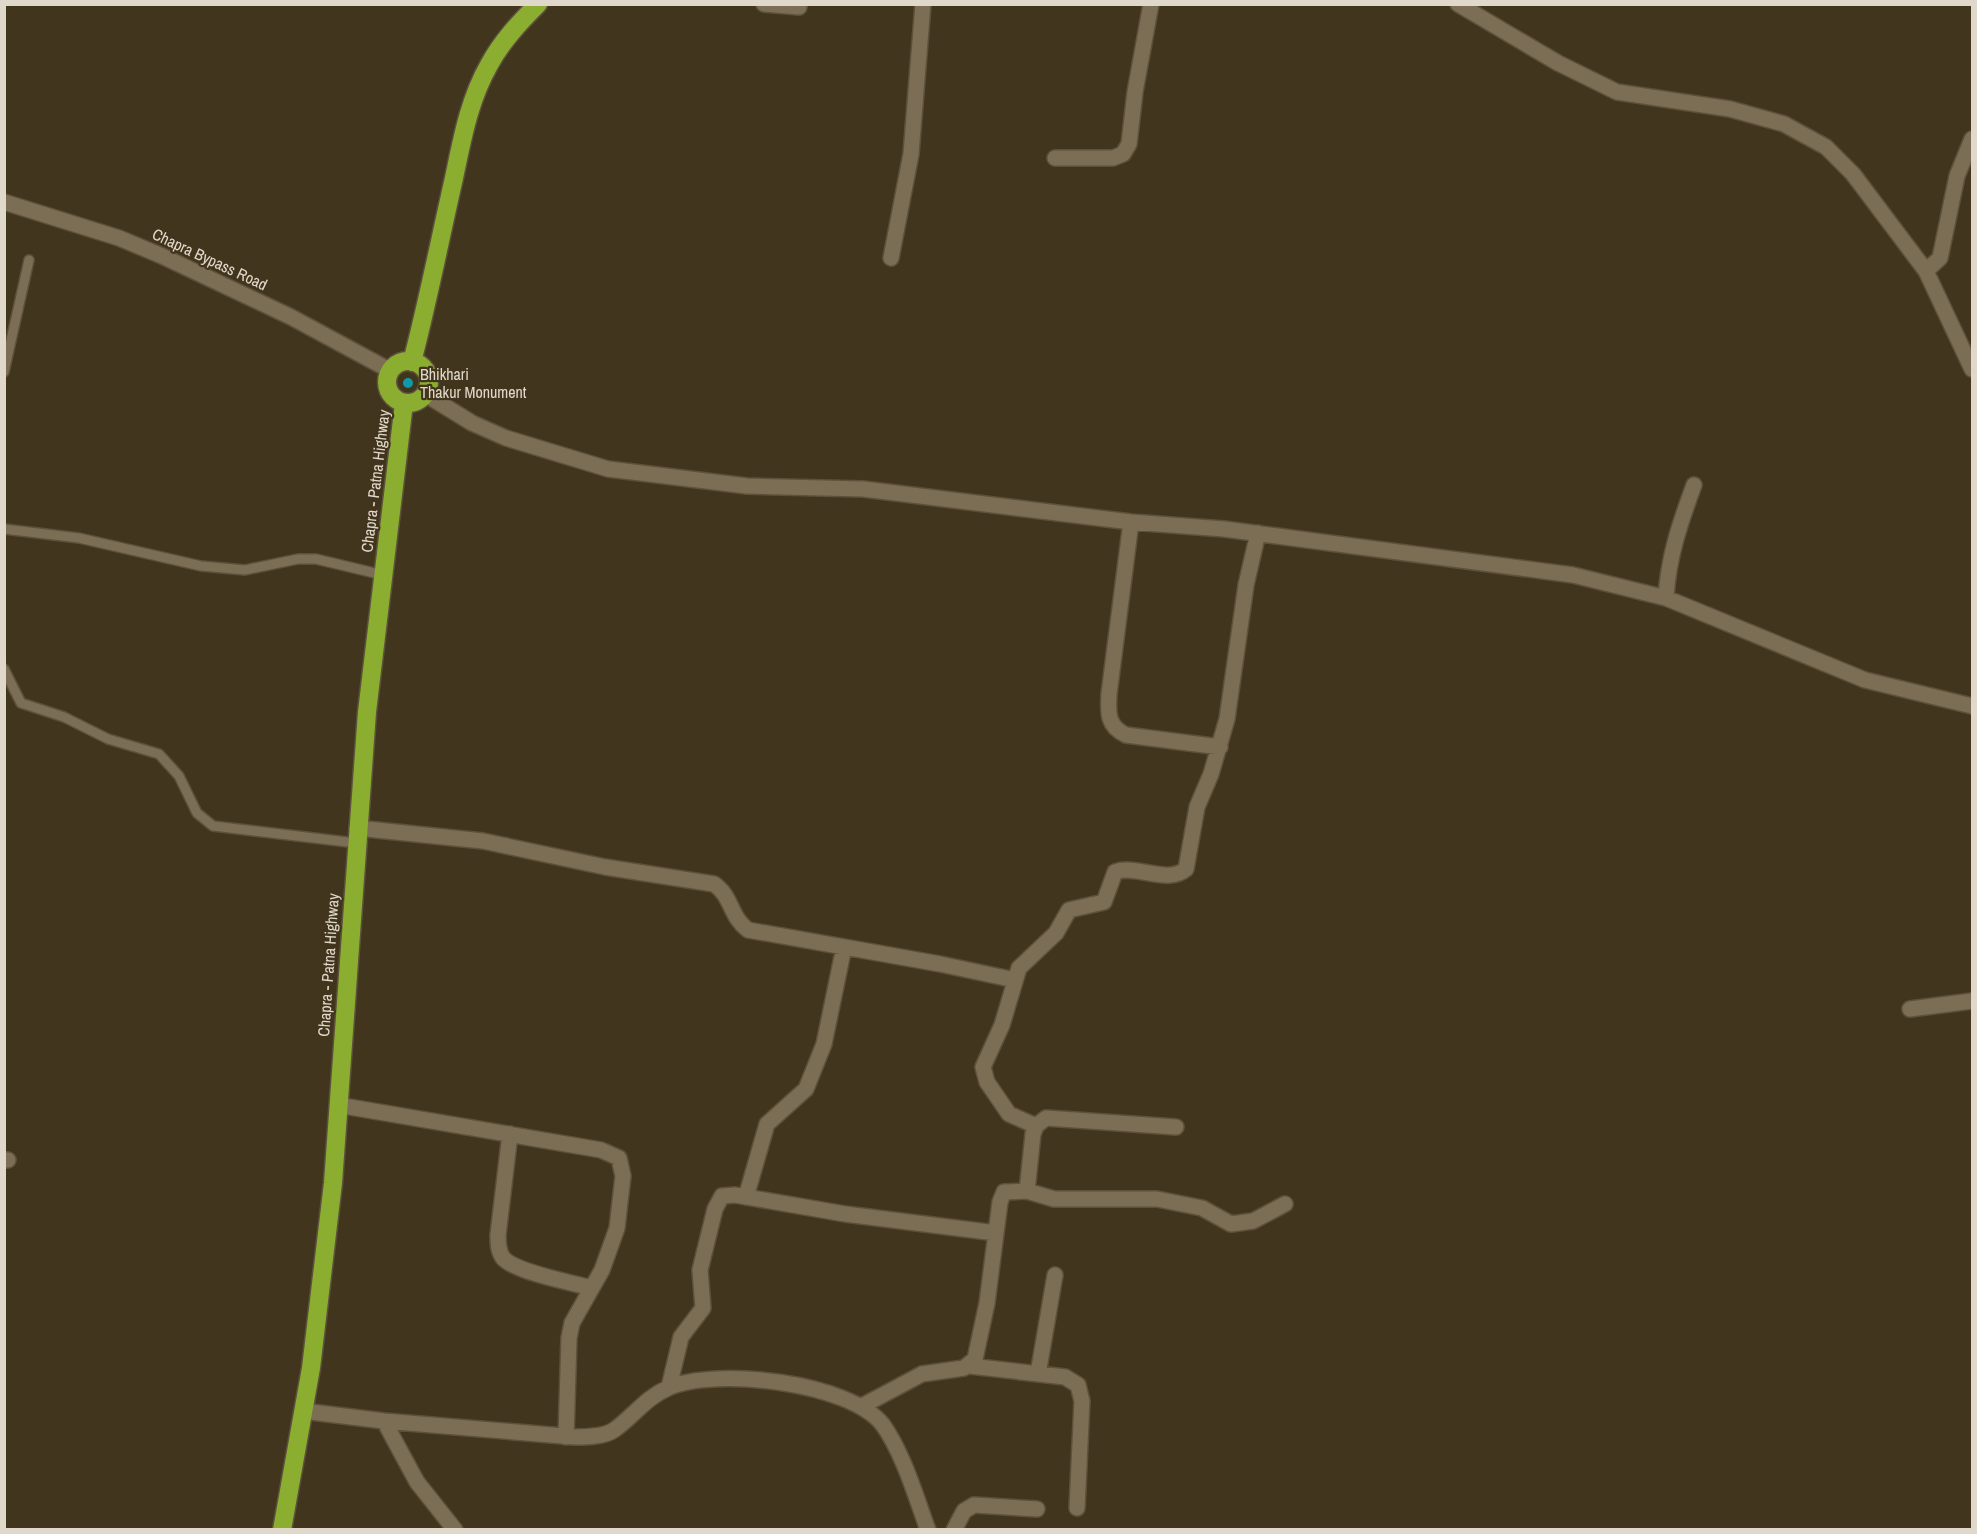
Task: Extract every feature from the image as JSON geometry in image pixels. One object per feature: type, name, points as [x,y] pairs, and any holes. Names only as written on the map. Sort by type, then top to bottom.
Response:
[{"type":"highway","points":[[412,362],[428,302],[465,123],[488,65],[508,35],[538,4]]},
{"type":"highway","points":[[412,362],[423,367],[429,377],[425,394],[416,402],[404,403],[390,393],[388,382],[391,371],[400,363],[412,362]]},
{"type":"highway","name":"Chapra - Patna Highway","points":[[282,1529],[303,1410],[333,1183],[356,836],[383,575],[404,403]]},
{"type":"street","points":[[764,4],[799,7]]},
{"type":"street","points":[[891,258],[911,154],[923,4]]},
{"type":"street","points":[[1055,158],[1113,158],[1123,154],[1129,144],[1135,93],[1151,4]]},
{"type":"street","points":[[1458,4],[1558,63],[1617,92],[1730,108],[1784,124],[1826,147],[1853,174],[1926,271],[1972,369]]},
{"type":"street","points":[[1926,271],[1940,258],[1958,176],[1972,139]]},
{"type":"street","name":"Chapra Bypass Road","points":[[4,202],[118,238],[151,252],[291,317],[391,371]]},
{"type":"street","points":[[425,394],[472,423],[506,438],[608,469],[747,486],[863,489],[1131,522],[1258,533],[1573,576],[1666,598],[1865,680],[1972,706]]},
{"type":"street","points":[[1666,598],[1667,572],[1676,536],[1694,485]]},
{"type":"street","points":[[1131,522],[1109,694],[1110,722],[1116,730],[1126,735],[1220,747]]},
{"type":"street","points":[[1036,1126],[1009,1114],[983,1075],[985,1059],[1002,1025],[1015,980],[1024,962],[1056,933],[1069,910],[1104,902],[1115,872],[1166,874],[1183,872],[1186,869],[1197,807],[1220,747],[1227,719],[1245,595],[1258,533]]},
{"type":"street","points":[[356,836],[483,841],[604,867],[714,884],[725,891],[739,923],[748,930],[1015,980]]},
{"type":"street","points":[[746,1197],[767,1124],[802,1094],[810,1082],[814,1064],[824,1044],[844,947]]},
{"type":"street","points":[[1910,1009],[1972,1001]]},
{"type":"street","points":[[338,1105],[601,1150],[619,1158],[623,1185],[617,1228],[611,1250],[572,1323],[569,1338],[566,1437]]},
{"type":"street","points":[[1027,1191],[1036,1126],[1040,1121],[1053,1117],[1176,1127]]},
{"type":"street","points":[[510,1134],[498,1235],[503,1258],[518,1266],[592,1288]]},
{"type":"street","points":[[970,1366],[975,1359],[982,1330],[1001,1195],[1008,1191],[1027,1191],[1054,1199],[1125,1197],[1168,1201],[1202,1208],[1231,1224],[1253,1221],[1285,1204]]},
{"type":"street","points":[[669,1387],[681,1337],[702,1308],[700,1270],[717,1203],[727,1195],[851,1215],[996,1233]]},
{"type":"street","points":[[1038,1374],[1055,1275]]},
{"type":"street","points":[[862,1406],[922,1374],[970,1366],[1072,1379],[1080,1392],[1077,1508]]},
{"type":"street","points":[[303,1410],[384,1421],[566,1437],[596,1436],[613,1431],[651,1396],[669,1387],[714,1380],[787,1384],[840,1396],[862,1406],[882,1424],[895,1444],[928,1530]]},
{"type":"street","points":[[384,1421],[417,1482],[455,1530]]},
{"type":"street","points":[[954,1530],[964,1511],[974,1505],[1037,1509]]},
{"type":"lane","points":[[4,372],[29,260]]},
{"type":"lane","points":[[4,529],[79,538],[201,567],[245,570],[298,559],[316,559],[383,575]]},
{"type":"lane","points":[[4,669],[21,703],[64,717],[108,739],[148,750],[166,759],[179,776],[197,813],[213,826],[356,836]]},
{"type":"place","name":"Bhikhari Thakur Monument","points":[[408,383]]}]
